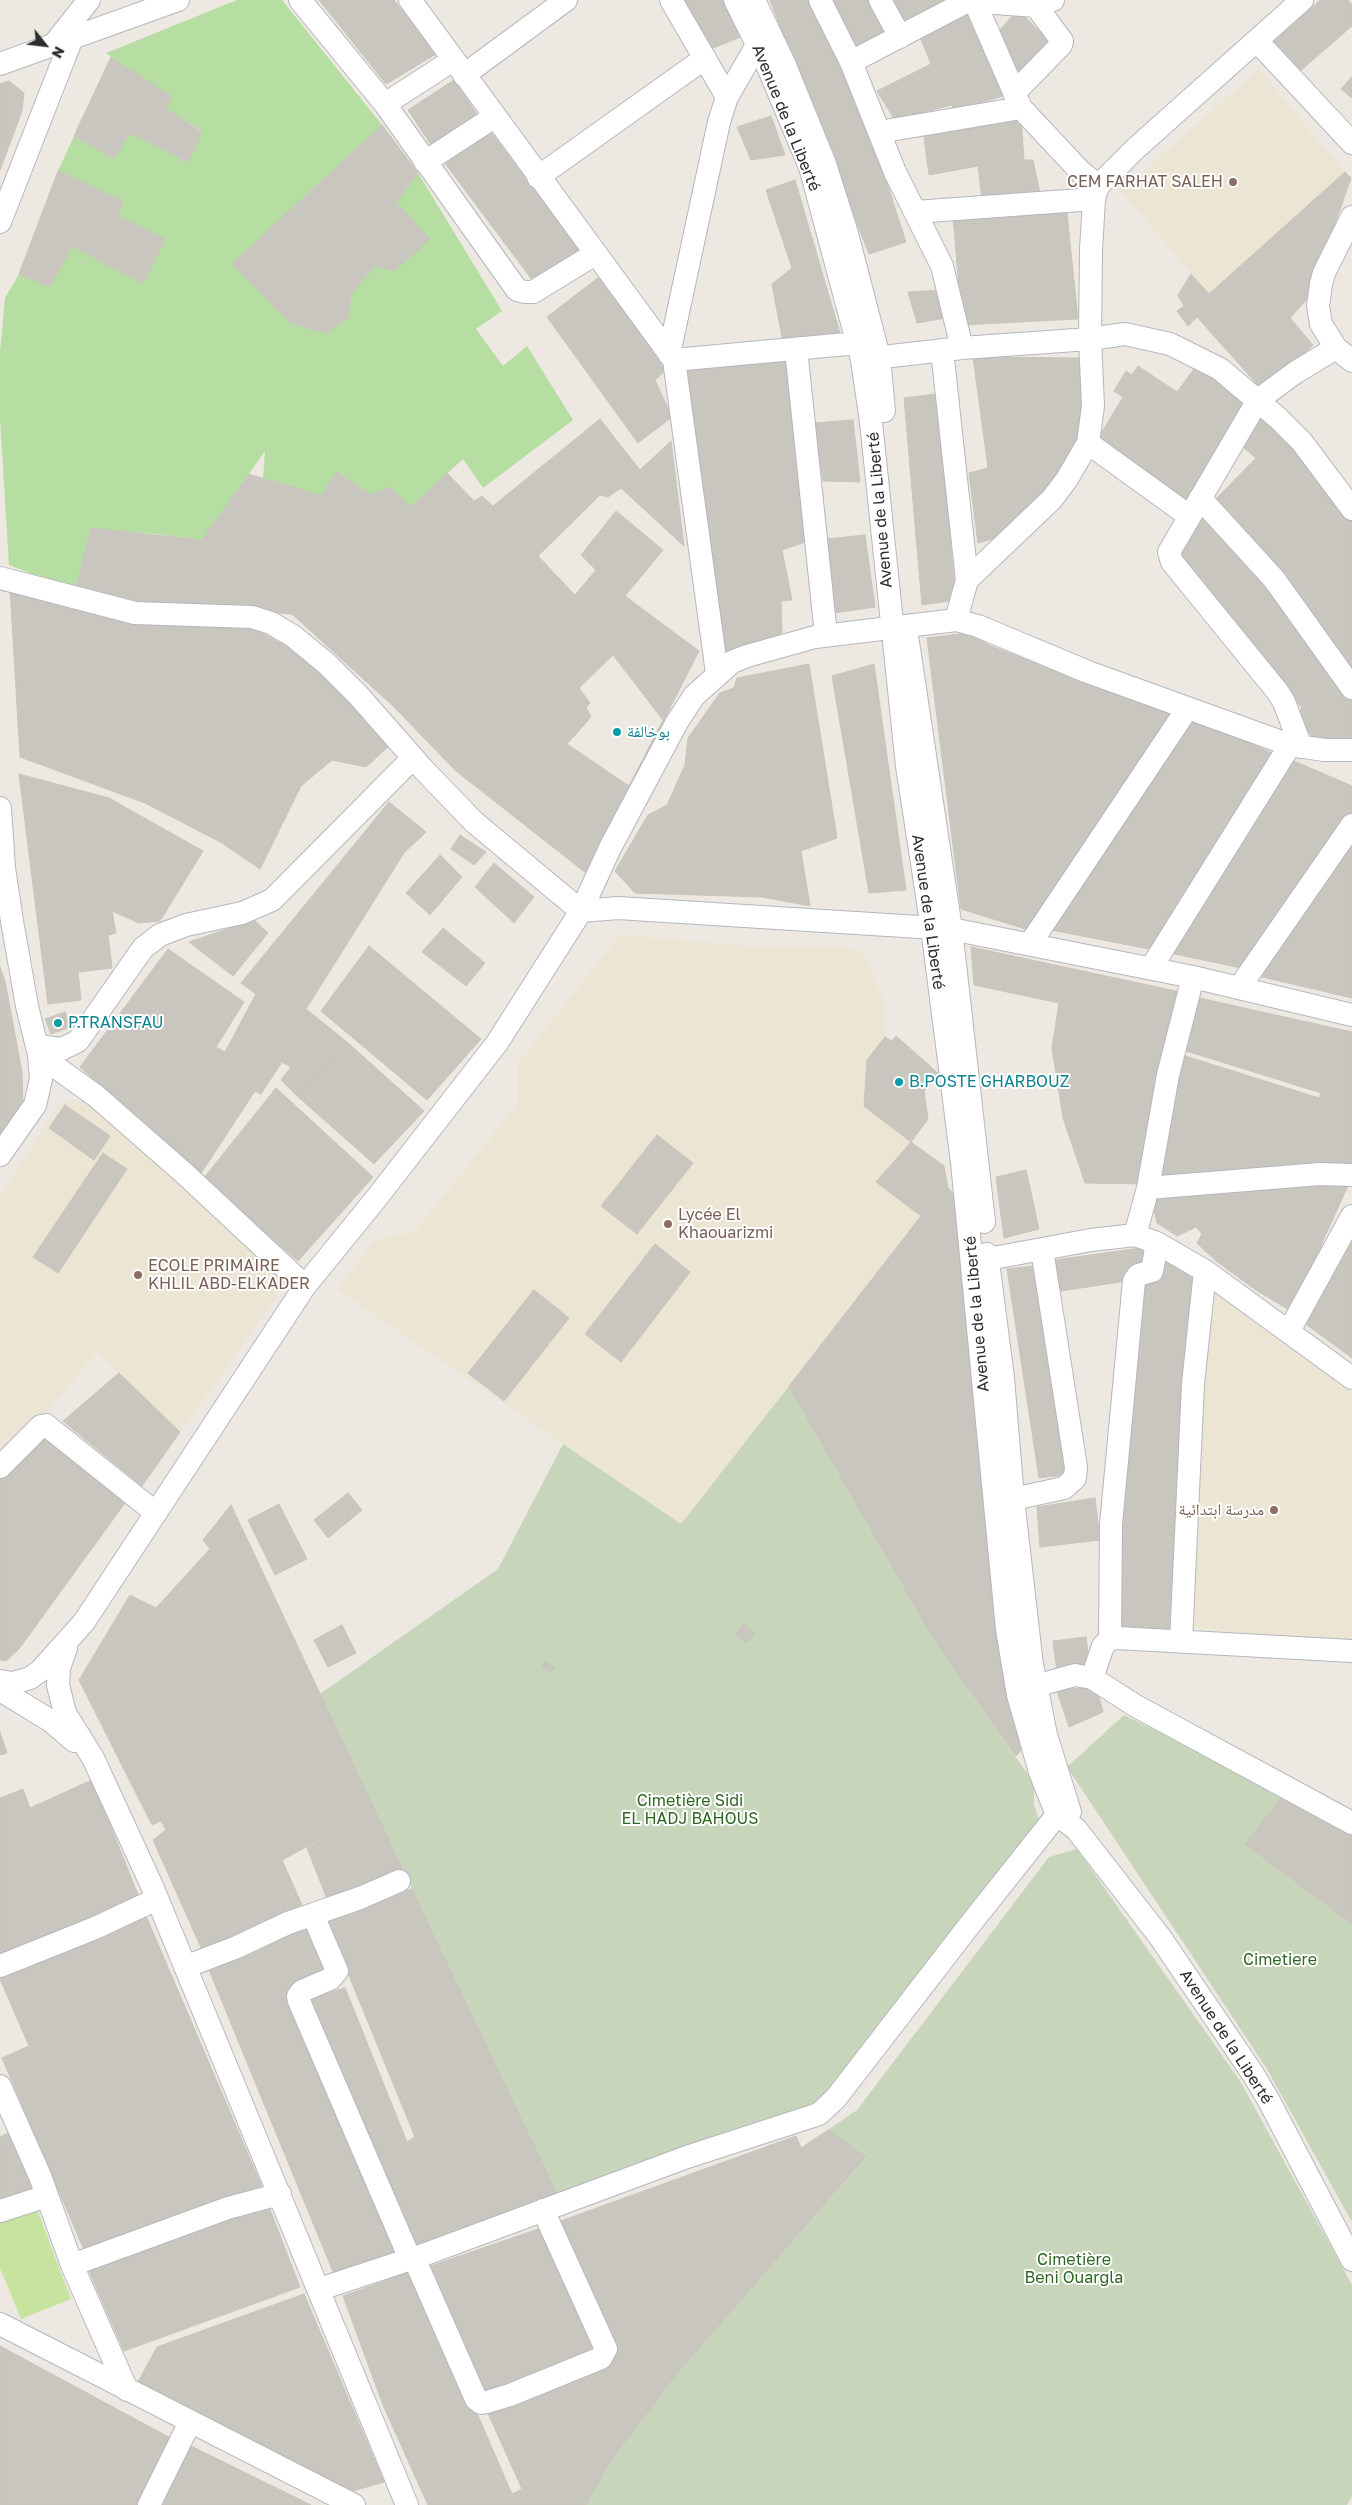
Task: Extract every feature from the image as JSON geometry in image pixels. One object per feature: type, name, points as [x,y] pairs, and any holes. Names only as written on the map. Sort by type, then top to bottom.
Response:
[{"type":"street","points":[[0,222],[63,41],[89,0]]},
{"type":"street","points":[[0,64],[178,0]]},
{"type":"street","points":[[300,0],[385,104],[518,290],[533,292],[595,254]]},
{"type":"street","points":[[410,0],[538,177],[672,357]]},
{"type":"street","points":[[385,104],[459,67],[566,0]]},
{"type":"street","points":[[670,0],[727,97]]},
{"type":"street","name":"Avenue de la Liberté","points":[[735,0],[757,45],[810,167],[866,353]]},
{"type":"street","name":"Avenue de la Liberté","points":[[754,0],[784,62],[825,164],[846,230],[866,353],[899,628],[1003,1378],[1004,1499],[1012,1673],[1040,1772],[1076,1830],[1160,1937],[1253,2074],[1352,2260]]},
{"type":"street","points":[[820,0],[851,62],[895,172],[942,266],[952,349],[967,580],[956,620]]},
{"type":"street","points":[[880,0],[900,37]]},
{"type":"street","points":[[851,62],[961,3],[974,0],[1044,3],[1062,41],[1062,45],[1017,101],[879,132]]},
{"type":"street","points":[[974,0],[1017,101],[1096,192]]},
{"type":"street","points":[[967,580],[1052,499],[1088,443],[1093,406],[1090,339],[1096,192],[1135,149],[1302,0]]},
{"type":"street","points":[[1257,41],[1352,143]]},
{"type":"street","points":[[718,673],[672,357],[711,148],[727,97],[757,45]]},
{"type":"street","points":[[538,177],[704,58]]},
{"type":"street","points":[[425,162],[494,117]]},
{"type":"street","points":[[915,212],[1096,192]]},
{"type":"street","points":[[1151,968],[1296,746],[1284,702],[1172,562],[1171,547],[1258,400],[1296,372],[1344,354],[1321,324],[1318,306],[1321,284],[1352,217]]},
{"type":"street","points":[[672,357],[796,349],[866,353],[952,349],[1090,339],[1126,334],[1170,344],[1208,362],[1258,400],[1302,442],[1352,509]]},
{"type":"street","points":[[796,349],[826,635]]},
{"type":"street","points":[[1088,443],[1195,507],[1279,585],[1352,688]]},
{"type":"street","points":[[0,578],[135,613],[159,616],[223,615],[252,617],[271,623],[293,636],[327,664],[358,695],[413,758],[474,822],[581,911],[618,908],[942,928],[1151,968],[1352,1014]]},
{"type":"street","points":[[0,1681],[13,1682],[30,1678],[53,1659],[84,1622],[305,1286],[375,1200],[497,1043],[581,911],[660,751],[694,696],[732,662],[747,656],[826,635],[956,620],[978,626],[1088,672],[1187,709],[1296,746],[1352,750]]},
{"type":"street","points":[[1030,944],[1187,709]]},
{"type":"street","points":[[38,1050],[62,1050],[78,1041],[144,948],[160,935],[186,925],[242,913],[272,900],[413,758]]},
{"type":"street","points":[[0,808],[2,867],[27,1006],[38,1050],[41,1079],[35,1105],[0,1155]]},
{"type":"street","points":[[1239,988],[1352,825]]},
{"type":"street","name":"Avenue de la Liberté","points":[[942,928],[972,1248],[1004,1499],[1035,1686],[1063,1810]]},
{"type":"street","points":[[1135,1235],[1148,1188],[1168,1075],[1193,977]]},
{"type":"street","points":[[38,1050],[185,1174],[305,1286]]},
{"type":"street","points":[[1148,1188],[1320,1174],[1352,1175]]},
{"type":"street","points":[[1289,1331],[1352,1216]]},
{"type":"street","points":[[988,1260],[1135,1235],[1157,1243],[1205,1271],[1352,1378]]},
{"type":"street","points":[[1110,1639],[1111,1524],[1134,1281],[1138,1275],[1152,1271],[1157,1243]]},
{"type":"street","points":[[1004,1499],[1064,1488],[1075,1478],[1076,1467],[1042,1250]]},
{"type":"street","points":[[1181,1641],[1193,1384],[1205,1271]]},
{"type":"street","points":[[0,1467],[41,1426],[46,1425],[156,1513]]},
{"type":"street","points":[[70,1637],[59,1668],[60,1700],[65,1713],[93,1758],[158,1899],[320,2289],[407,2505]]},
{"type":"street","points":[[1092,1678],[1102,1646],[1110,1639],[1181,1641],[1352,1651]]},
{"type":"street","points":[[1035,1686],[1075,1675],[1092,1678],[1136,1706],[1352,1823]]},
{"type":"street","points":[[0,1690],[51,1721],[93,1758]]},
{"type":"street","points":[[320,2289],[412,2258],[687,2157],[819,2114],[827,2108],[1063,1810]]},
{"type":"street","points":[[186,1967],[399,1881]]},
{"type":"street","points":[[0,1966],[95,1928],[158,1899]]},
{"type":"street","points":[[313,1915],[337,1971],[330,1979],[302,1991],[298,1996],[299,2001],[412,2258],[476,2399],[481,2402],[510,2395],[601,2358],[606,2349],[543,2210]]},
{"type":"street","points":[[0,2086],[47,2196],[72,2265],[127,2390]]},
{"type":"street","points":[[72,2265],[228,2208],[280,2194]]},
{"type":"street","points":[[0,2211],[47,2196]]},
{"type":"street","points":[[0,2324],[354,2505]]},
{"type":"street","points":[[149,2505],[190,2422]]},
{"type":"shaded area","name":"CEM FARHAT SALEH","points":[[1259,70],[1345,172],[1209,294],[1121,191]]},
{"type":"shaded area","name":"Lycée El Khaouarizmi","points":[[620,935],[748,946],[841,946],[862,951],[884,1001],[885,1037],[867,1060],[911,1142],[876,1182],[921,1216],[681,1524],[338,1290],[373,1241],[415,1231],[518,1104],[518,1063]]},
{"type":"shaded area","name":"ECOLE PRIMAIRE KHLIL ABD-ELKADER","points":[[73,1100],[93,1102],[275,1267],[279,1282],[276,1298],[180,1432],[97,1352],[17,1449],[0,1464],[0,1195],[51,1117],[61,1105]]},
{"type":"shaded area","name":"مدرسة ابتدائية","points":[[1209,1289],[1352,1393],[1352,1646],[1189,1627]]},
{"type":"green space","points":[[237,0],[282,0],[382,125],[233,264],[290,323],[326,333],[348,318],[351,294],[375,266],[396,202],[418,173],[502,311],[476,329],[503,366],[527,346],[573,420],[483,488],[463,459],[411,507],[372,495],[337,471],[322,496],[263,479],[265,451],[202,540],[91,529],[75,591],[9,565],[0,419],[0,352],[5,298],[19,274],[50,287],[72,246],[143,283],[164,239],[118,216],[123,201],[58,171],[74,136],[114,159],[130,133],[188,162],[202,131],[165,108],[171,97],[106,53]]},
{"type":"green space","name":"Cimetière Sidi EL HADJ BAHOUS","points":[[789,1386],[936,1643],[1034,1783],[1034,1805],[1040,1822],[828,2101],[560,2200],[320,1694],[498,1569],[563,1444],[681,1524]]},
{"type":"green space","name":"Cimetiere","points":[[1124,1715],[1285,1794],[1246,1844],[1352,1924],[1352,2222],[1267,2069],[1067,1767]]},
{"type":"green space","name":"Cimetière Beni Ouargla","points":[[1077,1849],[1240,2081],[1352,2285],[1352,2496],[1347,2505],[586,2505],[606,2469],[674,2377],[866,2158],[828,2130],[857,2110],[1049,1857]]},
{"type":"green space","points":[[35,2204],[71,2299],[21,2319],[0,2268],[0,2218]]},
{"type":"building","points":[[319,0],[394,0],[436,54],[386,84]]},
{"type":"building","points":[[681,0],[726,0],[743,36],[706,51]]},
{"type":"building","points":[[770,0],[812,0],[877,152],[906,242],[869,254]]},
{"type":"building","points":[[830,0],[875,0],[891,33],[854,53]]},
{"type":"building","points":[[882,0],[956,0],[902,32],[894,1],[884,3]]},
{"type":"building","points":[[1320,0],[1348,0],[1352,5],[1352,26],[1299,72],[1272,42]]},
{"type":"building","points":[[964,6],[1005,95],[955,112],[952,105],[913,115],[896,122],[877,91],[931,64],[917,29]]},
{"type":"building","points":[[1018,10],[1054,46],[1015,82],[997,33]]},
{"type":"building","points":[[111,57],[172,97],[165,108],[202,132],[188,162],[130,133],[114,159],[74,136]]},
{"type":"building","points":[[1352,77],[1352,98],[1341,89]]},
{"type":"building","points":[[454,80],[481,120],[433,148],[408,110]]},
{"type":"building","points":[[9,81],[24,93],[22,111],[0,170],[0,84]]},
{"type":"building","points":[[771,116],[785,155],[751,160],[737,127]]},
{"type":"building","points":[[1021,119],[1024,160],[1033,160],[1041,198],[982,200],[978,166],[929,175],[923,129]]},
{"type":"building","points":[[382,125],[418,173],[396,202],[430,239],[394,271],[375,266],[351,294],[348,318],[326,333],[290,323],[232,264]]},
{"type":"building","points":[[488,128],[583,255],[536,285],[441,158]]},
{"type":"building","points":[[58,171],[123,201],[118,216],[165,239],[143,283],[72,246],[50,287],[19,274]]},
{"type":"building","points":[[1345,172],[1351,178],[1310,296],[1290,318],[1313,345],[1265,393],[1197,317],[1188,326],[1177,311],[1184,306],[1178,295],[1191,274],[1209,294]]},
{"type":"building","points":[[795,180],[840,333],[783,343],[772,284],[792,268],[766,190]]},
{"type":"building","points":[[1066,204],[1078,319],[962,325],[953,215]]},
{"type":"building","points":[[599,277],[645,339],[665,371],[655,380],[672,417],[638,443],[547,317]]},
{"type":"building","points":[[945,290],[946,318],[917,323],[908,292]]},
{"type":"building","points":[[791,354],[811,540],[782,550],[792,600],[781,601],[782,633],[726,653],[680,371]]},
{"type":"building","points":[[973,357],[1079,358],[1083,409],[1079,439],[1049,491],[1016,517],[1011,534],[978,543],[969,473],[988,468]]},
{"type":"building","points":[[1197,365],[1247,401],[1186,502],[1099,437],[1123,397],[1114,391],[1126,371],[1132,375],[1138,366],[1177,392]]},
{"type":"building","points":[[936,394],[956,600],[922,605],[904,398]]},
{"type":"building","points":[[1258,405],[1352,515],[1352,672],[1213,502],[1256,458],[1238,443]]},
{"type":"building","points":[[600,419],[640,470],[671,441],[684,546],[621,488],[608,497],[600,495],[538,556],[575,595],[596,570],[581,555],[616,511],[663,550],[625,596],[699,651],[586,873],[456,771],[393,706],[292,614],[172,606],[75,591],[91,528],[202,540],[249,474],[322,496],[336,471],[372,495],[390,487],[411,507],[447,473],[474,501],[482,496],[493,506]]},
{"type":"building","points":[[853,420],[860,482],[823,481],[814,423]]},
{"type":"building","points":[[1204,511],[1257,565],[1352,699],[1352,739],[1312,737],[1297,714],[1302,708],[1196,580],[1176,550]]},
{"type":"building","points":[[865,535],[875,607],[834,613],[827,539]]},
{"type":"building","points":[[10,587],[244,623],[297,652],[342,690],[390,745],[366,767],[332,760],[301,786],[260,869],[222,843],[145,803],[20,757]]},
{"type":"building","points":[[967,633],[991,646],[1156,709],[1177,715],[1035,932],[961,909],[927,638]]},
{"type":"building","name":"بوخالفة","points":[[613,655],[663,720],[629,786],[567,744],[591,717],[586,707],[590,703],[579,688]]},
{"type":"building","points":[[809,664],[837,838],[801,851],[810,906],[762,897],[635,893],[615,871],[648,815],[667,805],[685,765],[688,738],[720,693],[734,688],[737,678]]},
{"type":"building","points":[[874,664],[906,890],[869,893],[832,676]]},
{"type":"building","points":[[1186,715],[1279,756],[1154,950],[1046,929]]},
{"type":"building","points":[[1287,758],[1352,786],[1352,818],[1246,969],[1165,952]]},
{"type":"building","points":[[19,774],[109,798],[203,851],[160,921],[139,923],[112,911],[116,933],[108,935],[112,968],[78,972],[81,1000],[48,1004]]},
{"type":"building","points":[[389,802],[426,832],[404,853],[306,1009],[347,1042],[296,1095],[281,1080],[291,1067],[282,1062],[261,1094],[255,1091],[200,1175],[80,1067],[168,949],[244,1002],[216,1047],[225,1052],[256,994],[241,983]]},
{"type":"building","points":[[1352,832],[1352,998],[1254,975]]},
{"type":"building","points":[[460,835],[486,852],[474,865],[451,849]]},
{"type":"building","points":[[440,855],[462,877],[430,915],[406,893]]},
{"type":"building","points":[[494,863],[534,897],[514,923],[475,887]]},
{"type":"building","points":[[254,920],[268,933],[233,976],[189,942]]},
{"type":"building","points":[[443,928],[485,963],[466,986],[422,952]]},
{"type":"building","points":[[369,946],[481,1039],[427,1100],[321,1011]]},
{"type":"building","points":[[971,947],[1185,993],[1146,1184],[1085,1183],[1063,1118],[1052,1048],[1059,1003],[974,985]]},
{"type":"building","points":[[0,967],[5,981],[22,1072],[23,1106],[0,1137]]},
{"type":"building","points":[[1195,997],[1352,1032],[1352,1167],[1158,1182],[1179,1054],[1319,1098],[1321,1093],[1183,1050]]},
{"type":"building","name":"P.TRANSFAU","points":[[65,1012],[71,1027],[51,1034],[45,1019]]},
{"type":"building","name":"B.POSTE GHARBOUZ","points":[[896,1036],[939,1074],[924,1091],[928,1119],[911,1142],[864,1106],[867,1060],[885,1037],[892,1041]]},
{"type":"building","points":[[347,1042],[424,1111],[374,1164],[296,1095]]},
{"type":"building","points":[[276,1088],[373,1177],[298,1261],[203,1179]]},
{"type":"building","points":[[65,1105],[110,1136],[94,1160],[49,1128]]},
{"type":"building","points":[[657,1135],[693,1163],[637,1234],[601,1206]]},
{"type":"building","points":[[911,1142],[944,1166],[948,1188],[963,1204],[1023,1748],[1016,1756],[936,1643],[789,1386],[921,1216],[876,1182]]},
{"type":"building","points":[[103,1153],[127,1169],[58,1273],[33,1257]]},
{"type":"building","points":[[1026,1170],[1039,1229],[1004,1238],[996,1177]]},
{"type":"building","points":[[1352,1177],[1321,1245],[1326,1247],[1289,1310],[1256,1290],[1216,1261],[1197,1243],[1202,1234],[1196,1227],[1177,1236],[1157,1223],[1151,1195]]},
{"type":"building","points":[[1352,1226],[1352,1358],[1303,1322]]},
{"type":"building","points":[[655,1244],[690,1272],[621,1362],[585,1334]]},
{"type":"building","points":[[1147,1247],[1150,1269],[1133,1280],[1061,1291],[1055,1260]]},
{"type":"building","points":[[1160,1254],[1196,1278],[1173,1635],[1116,1631],[1136,1279]]},
{"type":"building","points":[[1033,1266],[1065,1475],[1039,1478],[1007,1269]]},
{"type":"building","points":[[534,1290],[569,1318],[504,1401],[468,1373]]},
{"type":"building","points":[[119,1373],[180,1432],[142,1486],[63,1421]]},
{"type":"building","points":[[40,1436],[125,1503],[19,1649],[6,1661],[0,1660],[0,1474]]},
{"type":"building","points":[[348,1493],[362,1510],[328,1538],[314,1520]]},
{"type":"building","points":[[1095,1498],[1100,1540],[1040,1547],[1037,1507]]},
{"type":"building","points":[[279,1504],[307,1559],[275,1575],[248,1520]]},
{"type":"building","points":[[231,1505],[375,1810],[282,1860],[303,1907],[203,1952],[153,1840],[166,1830],[161,1821],[152,1825],[79,1680],[130,1595],[156,1608],[210,1549],[203,1540]]},
{"type":"building","points":[[744,1623],[754,1633],[747,1643],[735,1635]]},
{"type":"building","points":[[342,1625],[356,1653],[328,1667],[314,1640]]},
{"type":"building","points":[[1086,1637],[1090,1668],[1057,1672],[1053,1641]]},
{"type":"building","points":[[546,1661],[555,1667],[550,1672],[542,1667]]},
{"type":"building","points":[[1096,1686],[1103,1712],[1069,1727],[1057,1691]]},
{"type":"building","points":[[0,1732],[7,1753],[0,1755]]},
{"type":"building","points":[[92,1780],[141,1902],[0,1962],[0,1798],[23,1789],[30,1808]]},
{"type":"building","points":[[1285,1794],[1352,1829],[1352,1924],[1245,1844]]},
{"type":"building","points":[[375,1810],[404,1872],[329,1904],[307,1848]]},
{"type":"building","points":[[412,1889],[560,2200],[419,2252],[306,1999],[345,1988],[407,2142],[415,2137],[325,1917]]},
{"type":"building","points":[[143,1909],[263,2189],[87,2257],[2,2058],[29,2046],[0,1979],[0,1972]]},
{"type":"building","points":[[305,1923],[324,1969],[300,2015],[404,2256],[336,2279],[207,1965]]},
{"type":"building","points":[[828,2130],[866,2157],[674,2377],[609,2464],[586,2505],[428,2505],[383,2405],[343,2296],[415,2270],[512,2494],[522,2489],[487,2411],[613,2357],[555,2223],[796,2136],[801,2148]]},
{"type":"building","points":[[11,2132],[34,2194],[0,2206],[0,2137]]},
{"type":"building","points":[[267,2202],[300,2287],[124,2351],[86,2264]]},
{"type":"building","points":[[547,2226],[603,2354],[483,2399],[425,2268]]},
{"type":"building","points":[[304,2294],[384,2482],[353,2491],[138,2382],[157,2347]]},
{"type":"building","points":[[0,2346],[176,2441],[139,2505],[0,2505]]},
{"type":"building","points":[[187,2444],[311,2505],[154,2505]]},
{"type":"place","name":"CEM FARHAT SALEH","points":[[1233,182]]},
{"type":"place","name":"بوخالفة","points":[[617,732]]},
{"type":"place","name":"P.TRANSFAU","points":[[58,1023]]},
{"type":"place","name":"B.POSTE GHARBOUZ","points":[[899,1082]]},
{"type":"place","name":"Lycée El Khaouarizmi","points":[[668,1224]]},
{"type":"place","name":"ECOLE PRIMAIRE KHLIL ABD-ELKADER","points":[[138,1275]]},
{"type":"place","name":"مدرسة ابتدائية","points":[[1274,1510]]}]
